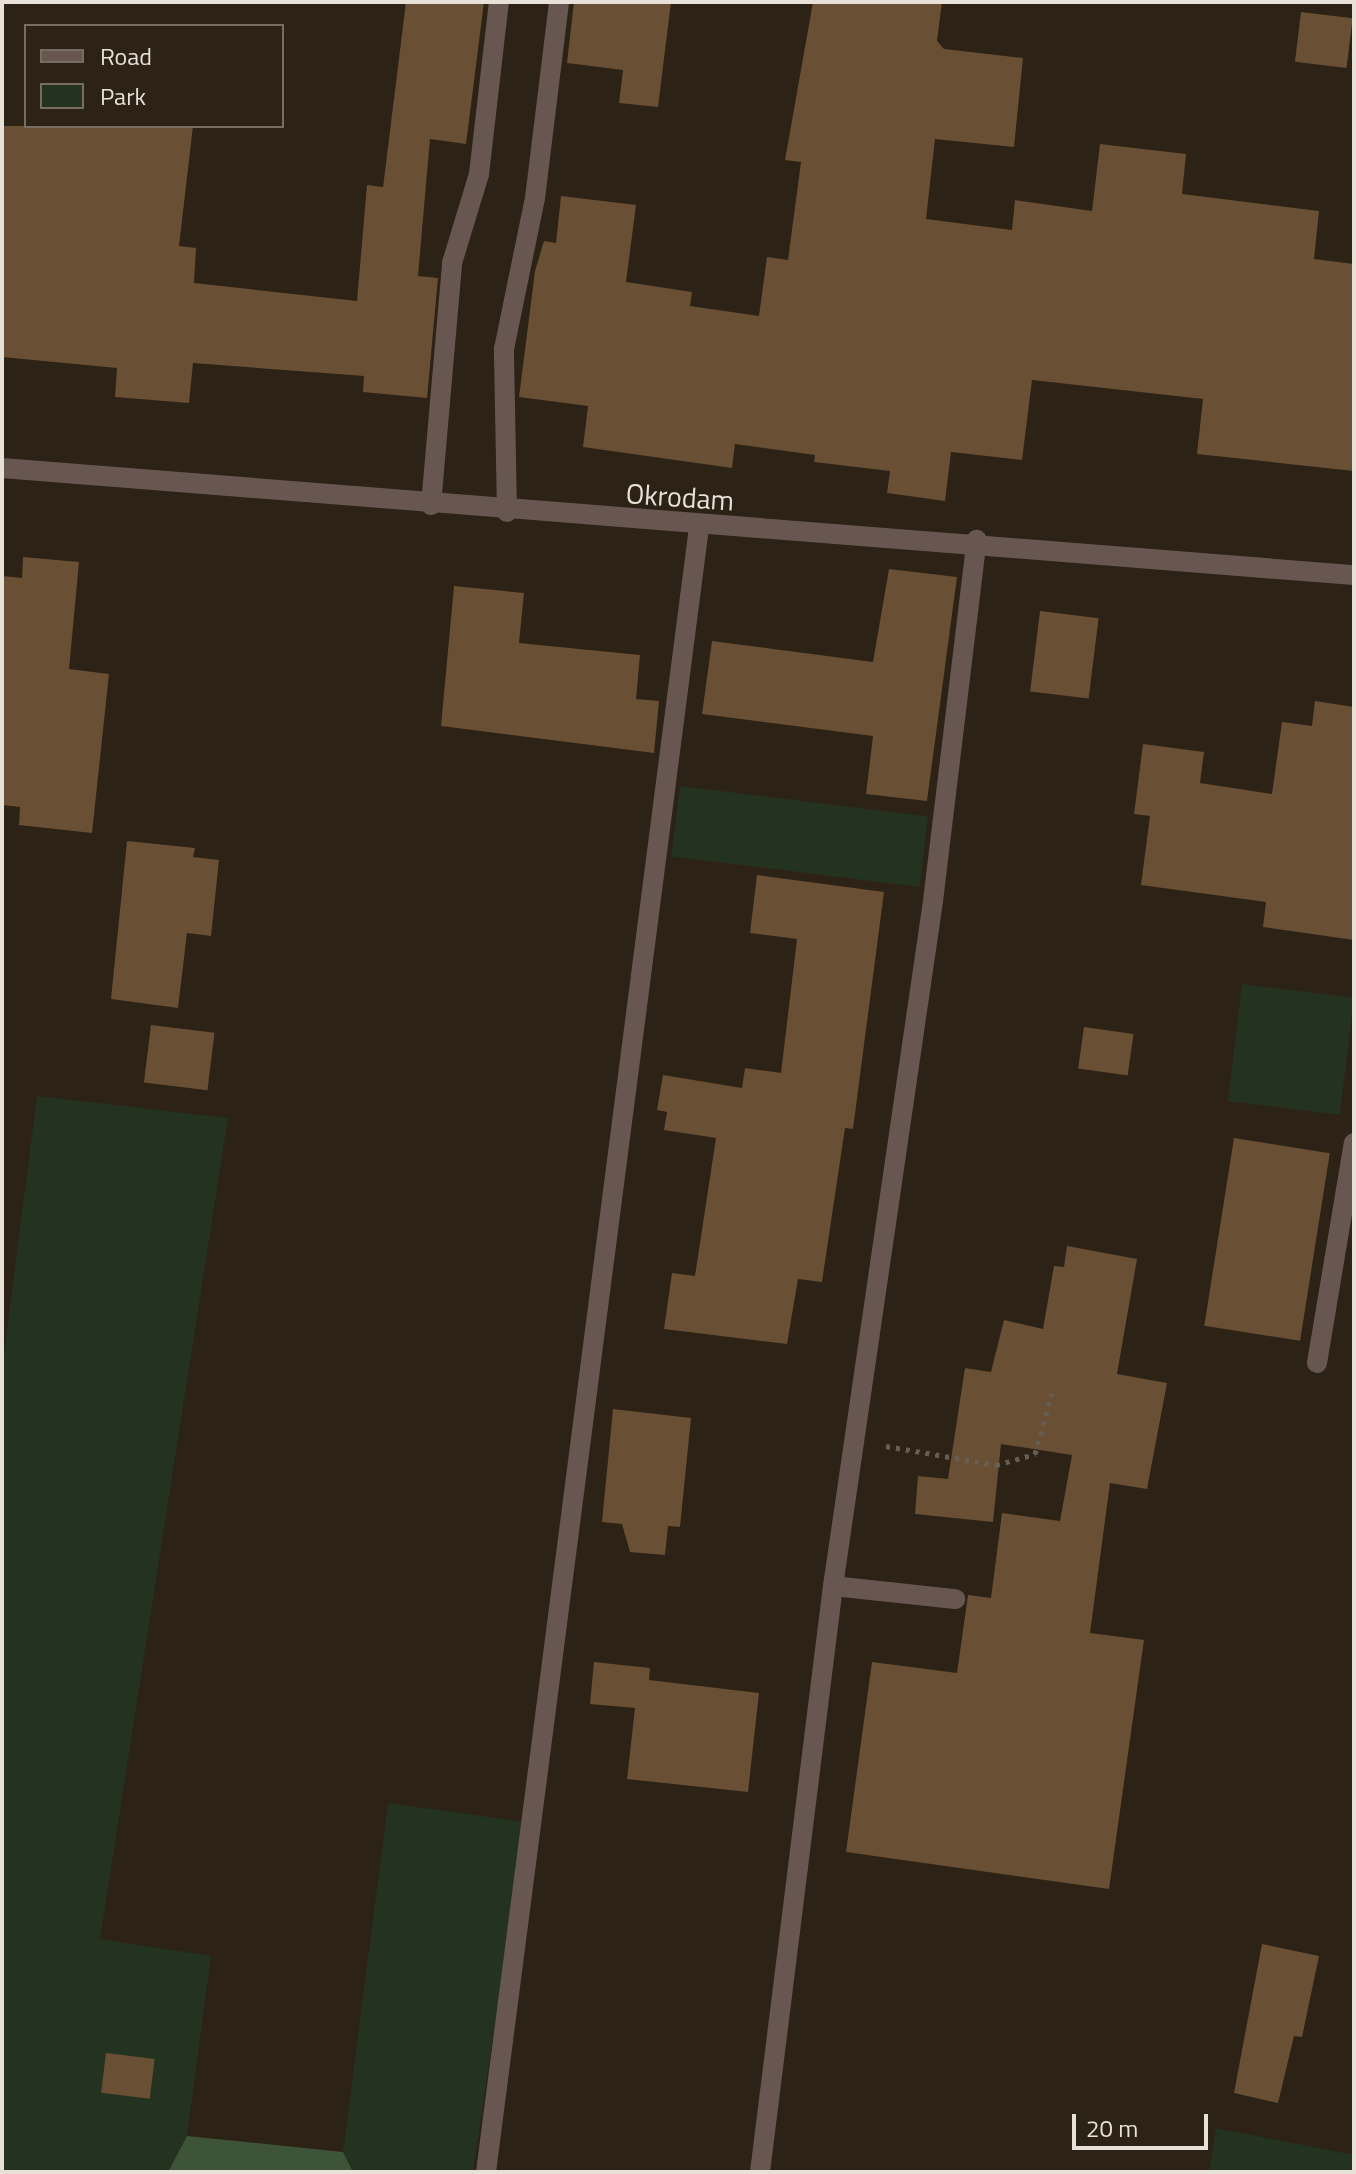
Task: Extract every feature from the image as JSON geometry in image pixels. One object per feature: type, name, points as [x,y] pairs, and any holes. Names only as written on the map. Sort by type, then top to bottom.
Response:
[{"type":"street","points":[[431,505],[452,263],[479,174],[499,2]]},
{"type":"street","points":[[507,512],[504,349],[535,198],[559,2]]},
{"type":"street","name":"Okrodam","points":[[2,468],[699,528],[977,540],[1354,575]]},
{"type":"street","points":[[486,2172],[699,528]]},
{"type":"street","points":[[760,2172],[833,1586],[933,901],[977,540]]},
{"type":"street","points":[[1317,1363],[1354,1143]]},
{"type":"street","points":[[833,1586],[955,1599]]},
{"type":"path","points":[[857,1413],[878,1444],[921,1457],[996,1465],[1035,1454],[1052,1393]]},
{"type":"green space","points":[[680,786],[928,816],[919,887],[671,856]]},
{"type":"green space","points":[[1242,984],[1354,998],[1340,1115],[1228,1101]]},
{"type":"green space","points":[[37,1096],[228,1118],[100,1939],[211,1956],[187,2136],[168,2172],[2,2172],[2,1369]]},
{"type":"green space","points":[[388,1803],[525,1822],[473,2172],[353,2172],[343,2152]]},
{"type":"green space","points":[[1216,2128],[1354,2155],[1354,2172],[1209,2172]]},
{"type":"green space","points":[[187,2136],[343,2152],[353,2172],[168,2172]]},
{"type":"building","points":[[406,2],[484,2],[466,144],[430,139],[418,276],[438,278],[427,398],[363,392],[364,376],[193,363],[189,403],[115,397],[117,368],[2,357],[2,126],[193,128],[179,246],[196,248],[194,283],[357,301],[367,185],[383,187]]},
{"type":"building","points":[[574,2],[671,2],[658,107],[619,103],[623,70],[567,63]]},
{"type":"building","points":[[813,2],[942,2],[937,41],[944,49],[1023,58],[1014,147],[935,139],[926,219],[1012,230],[1015,200],[1092,211],[1100,144],[1186,154],[1182,194],[1319,211],[1314,259],[1354,264],[1354,471],[1197,454],[1203,399],[1032,380],[1022,460],[951,452],[945,501],[887,493],[890,471],[814,462],[815,455],[735,444],[732,468],[583,447],[588,406],[519,397],[535,271],[544,241],[556,243],[561,196],[636,205],[626,282],[692,292],[690,306],[759,316],[767,257],[788,260],[801,162],[785,160]]},
{"type":"building","points":[[1301,12],[1353,18],[1347,68],[1295,62]]},
{"type":"building","points":[[23,557],[79,562],[69,669],[109,674],[92,833],[19,825],[20,807],[2,805],[2,576],[22,578]]},
{"type":"building","points":[[889,569],[957,577],[927,801],[866,794],[873,736],[702,714],[712,641],[873,662]]},
{"type":"building","points":[[454,586],[524,593],[519,643],[640,655],[636,699],[659,701],[654,753],[441,726]]},
{"type":"building","points":[[1040,611],[1099,618],[1089,699],[1030,691]]},
{"type":"building","points":[[1315,701],[1354,707],[1354,940],[1263,927],[1266,902],[1141,885],[1150,816],[1134,814],[1143,744],[1204,752],[1200,783],[1272,794],[1282,722],[1312,726]]},
{"type":"building","points":[[127,841],[195,848],[193,857],[219,860],[211,936],[187,933],[178,1008],[111,999]]},
{"type":"building","points":[[757,875],[884,892],[853,1129],[845,1128],[822,1282],[798,1279],[787,1344],[664,1329],[672,1273],[695,1276],[716,1138],[664,1130],[667,1112],[657,1110],[663,1075],[742,1088],[745,1068],[781,1073],[797,939],[750,933]]},
{"type":"building","points":[[151,1025],[215,1033],[207,1090],[144,1083]]},
{"type":"building","points":[[1084,1027],[1134,1034],[1128,1076],[1078,1069]]},
{"type":"building","points":[[1234,1138],[1330,1153],[1300,1341],[1204,1326]]},
{"type":"building","points":[[1067,1246],[1137,1259],[1117,1374],[1167,1383],[1147,1489],[1110,1483],[1090,1633],[1144,1640],[1109,1889],[846,1852],[872,1662],[957,1673],[968,1595],[991,1598],[1002,1513],[1060,1521],[1072,1455],[1001,1444],[993,1522],[915,1514],[918,1476],[948,1479],[965,1368],[991,1372],[1004,1320],[1043,1329],[1054,1266],[1064,1267]]},
{"type":"building","points":[[613,1409],[691,1418],[680,1527],[668,1526],[665,1555],[630,1552],[622,1524],[602,1522]]},
{"type":"building","points":[[594,1662],[650,1668],[649,1680],[759,1693],[748,1792],[627,1779],[635,1708],[590,1704]]},
{"type":"building","points":[[1262,1944],[1319,1956],[1302,2037],[1294,2036],[1278,2103],[1234,2093]]},
{"type":"building","points":[[106,2053],[155,2059],[150,2099],[101,2093]]}]
